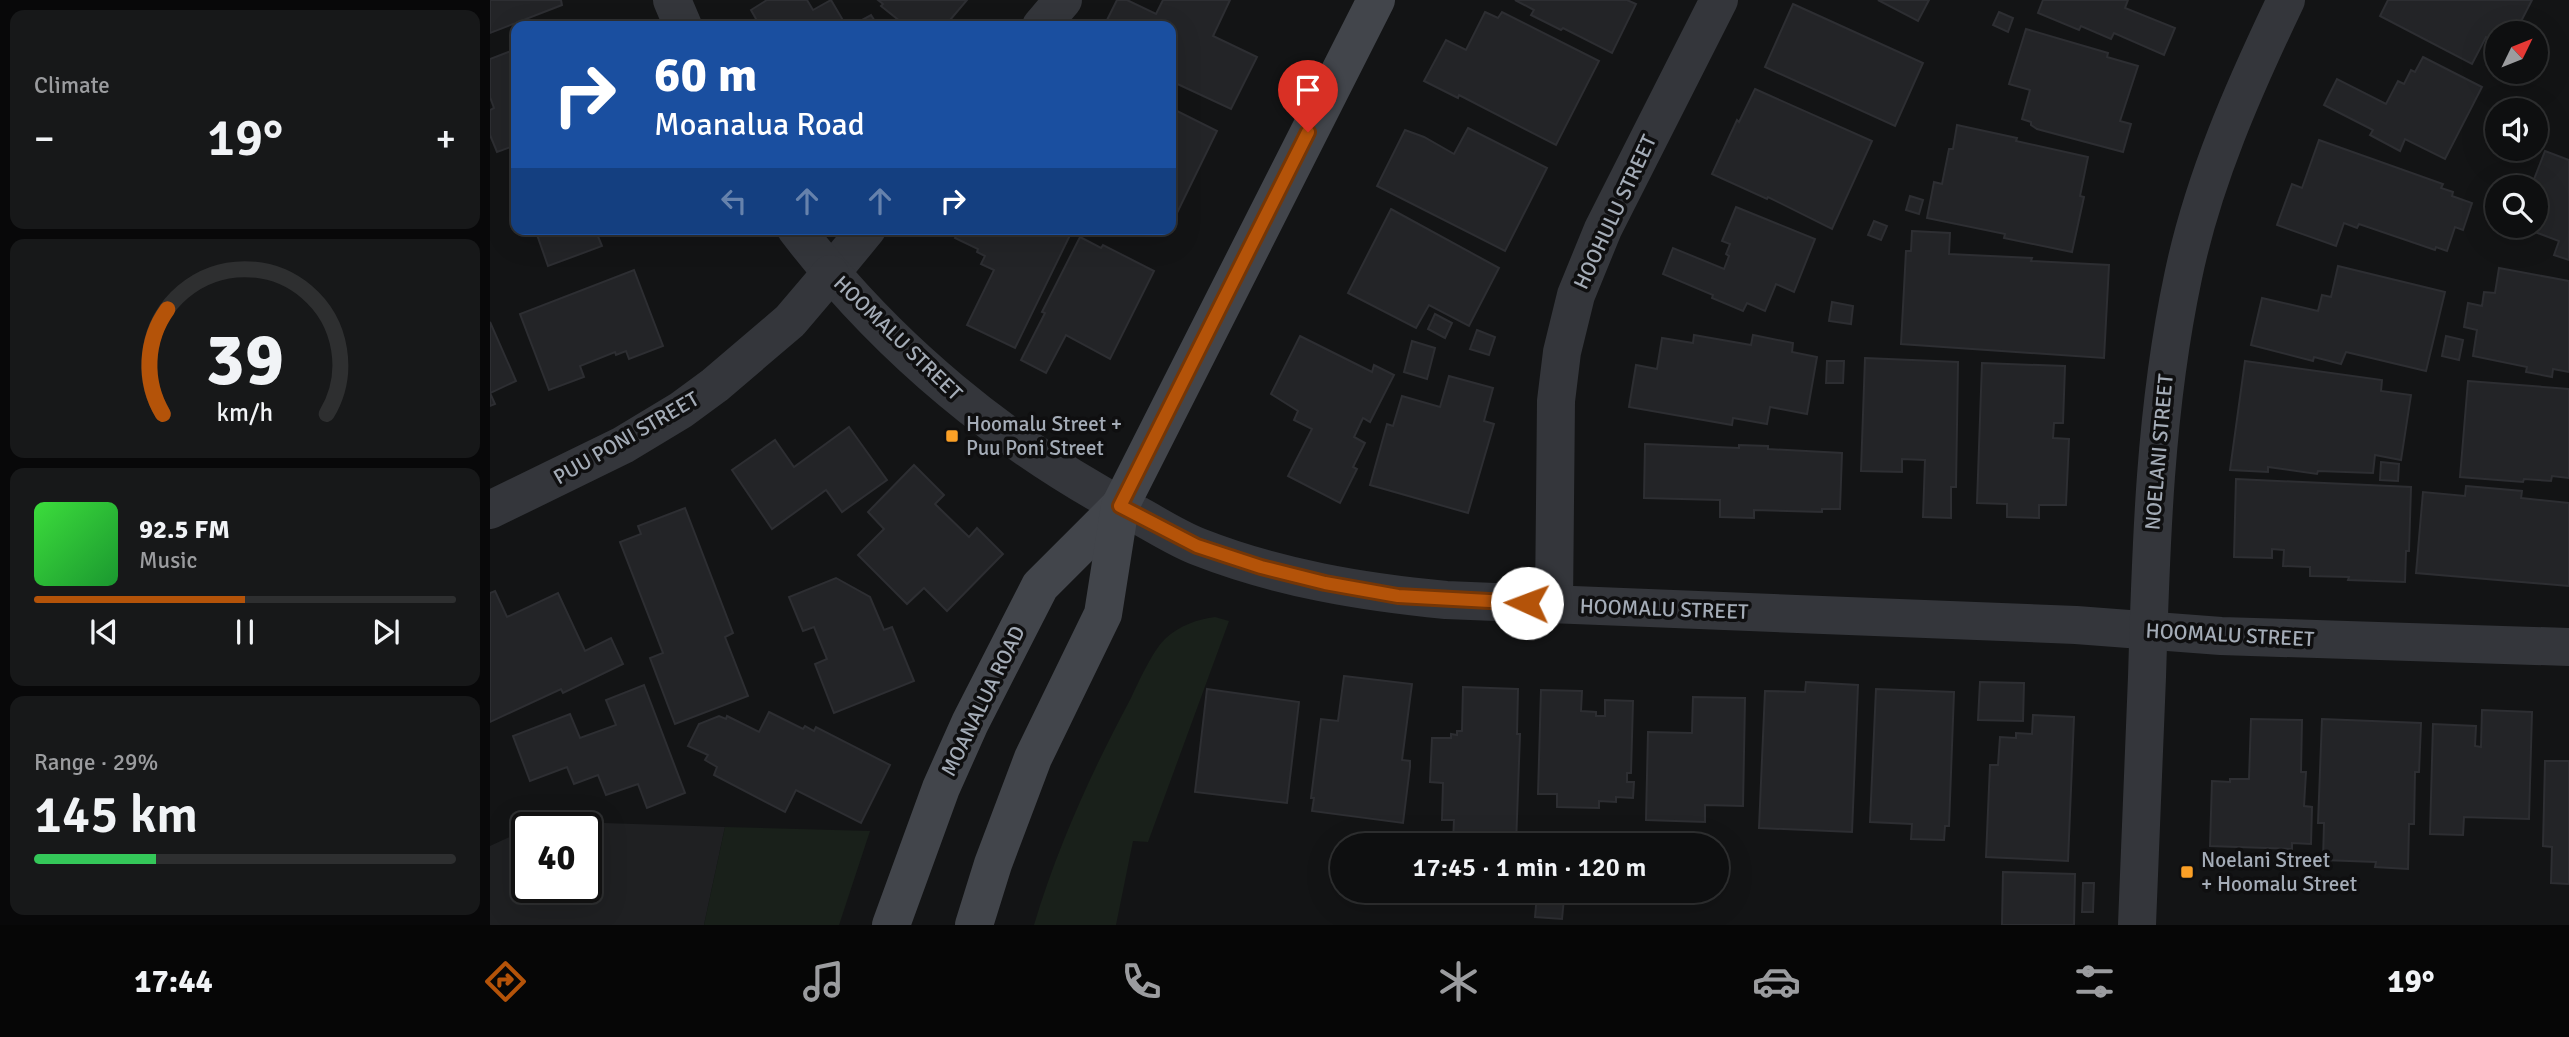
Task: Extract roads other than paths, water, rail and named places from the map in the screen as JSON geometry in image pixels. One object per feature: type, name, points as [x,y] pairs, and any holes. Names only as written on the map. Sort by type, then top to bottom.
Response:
[{"type":"main road","name":"MOANALUA ROAD","points":[[974,925],[993,864],[1033,758],[1103,614],[1120,506],[1376,0]]},
{"type":"main road","name":"MOANALUA ROAD","points":[[891,925],[941,788],[970,723],[1040,586],[1120,506]]},
{"type":"street","points":[[673,0],[681,21]]},
{"type":"street","points":[[1045,21],[1063,0]]},
{"type":"street","name":"HOOHULU STREET","points":[[1554,604],[1556,401],[1562,352],[1576,295],[1603,229],[1719,0]]},
{"type":"street","name":"NOELANI STREET","points":[[2137,925],[2149,563],[2160,416],[2183,275],[2207,191],[2227,133],[2286,0]]},
{"type":"street","name":"HOOMALU STREET","points":[[801,235],[830,274],[889,336],[956,395],[1044,462],[1197,546],[1261,567],[1325,583],[1434,599],[2076,625],[2221,636],[2569,647]]},
{"type":"street","name":"PUU PONI STREET","points":[[490,510],[623,445],[681,410],[715,385],[790,321],[862,235]]},
{"type":"place","name":"Hoomalu Street + Puu Poni Street","points":[[952,436]]},
{"type":"place","name":"Noelani Street + Hoomalu Street","points":[[2187,872]]}]
